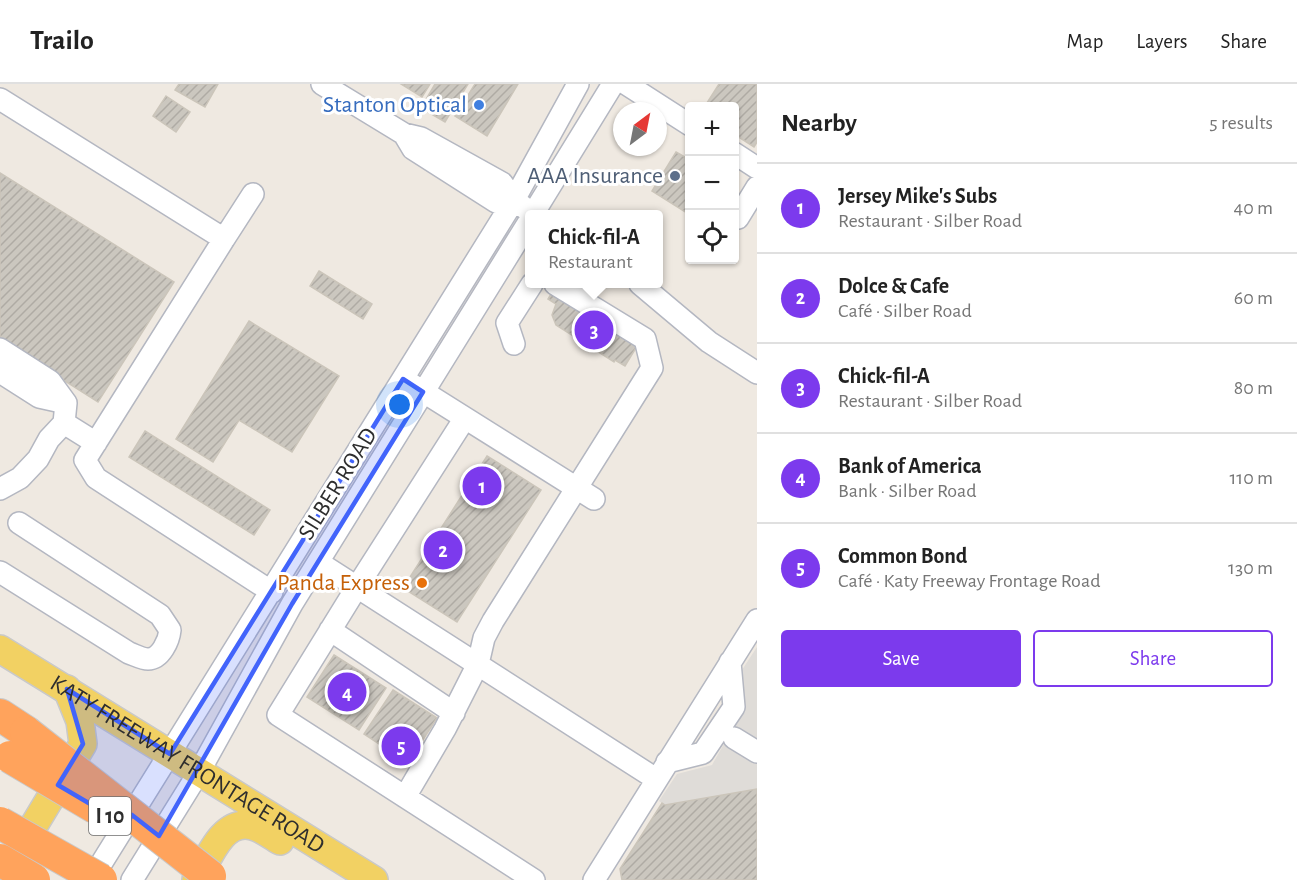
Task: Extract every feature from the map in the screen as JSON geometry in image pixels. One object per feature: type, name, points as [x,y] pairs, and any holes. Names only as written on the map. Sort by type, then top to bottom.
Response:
[{"type":"highway","points":[[9,739],[208,879]]},
{"type":"highway","points":[[0,823],[102,880]]},
{"type":"highway","points":[[0,836],[76,880]]},
{"type":"highway","points":[[0,860],[34,880]]},
{"type":"main road","name":"KATY FREEWAY FRONTAGE ROAD","points":[[0,649],[375,880]]},
{"type":"main road","points":[[2,880],[83,744],[80,721],[67,689]]},
{"type":"main road","points":[[208,879],[223,834],[230,828],[250,825],[261,829],[343,880]]},
{"type":"street","points":[[322,84],[404,134],[421,138],[502,183],[514,200],[528,210]]},
{"type":"street","name":"SILBER ROAD","points":[[91,880],[514,200],[578,84]]},
{"type":"street","points":[[535,210],[613,84]]},
{"type":"street","points":[[626,84],[685,122]]},
{"type":"street","points":[[0,99],[224,239]]},
{"type":"street","points":[[739,156],[757,168]]},
{"type":"street","points":[[739,216],[757,187]]},
{"type":"street","points":[[252,194],[85,460],[96,478],[272,592]]},
{"type":"street","name":"SILBER ROAD","points":[[132,880],[199,772],[292,604],[525,228]]},
{"type":"street","points":[[514,344],[507,323],[529,288]]},
{"type":"street","points":[[405,797],[454,713],[478,664],[484,638],[493,621],[652,368],[645,339],[562,288]]},
{"type":"street","points":[[645,288],[709,342],[757,373]]},
{"type":"street","points":[[0,349],[50,381],[65,413]]},
{"type":"street","points":[[0,372],[65,413],[96,443]]},
{"type":"street","points":[[403,379],[594,499]]},
{"type":"street","points":[[0,489],[20,478],[38,459],[65,413]]},
{"type":"street","points":[[465,418],[278,715],[534,880]]},
{"type":"street","points":[[0,572],[129,653],[147,659],[154,658],[169,641],[170,630],[160,615],[19,523]]},
{"type":"street","points":[[318,562],[478,664],[662,770]]},
{"type":"street","points":[[594,880],[757,620]]},
{"type":"street","points":[[330,630],[454,713]]},
{"type":"street","points":[[734,738],[757,752]]},
{"type":"highlighted area","points":[[403,379],[423,392],[292,604],[159,836],[132,815],[126,825],[58,785],[83,744],[67,689],[170,754]]},
{"type":"shaded area","points":[[757,647],[757,789],[665,805],[659,801],[677,774],[712,765],[745,707],[740,673]]},
{"type":"building","points":[[179,84],[218,84],[205,107],[175,90]]},
{"type":"building","points":[[401,84],[430,84],[422,97]]},
{"type":"building","points":[[435,84],[468,84],[445,122],[421,108]]},
{"type":"building","points":[[475,84],[518,84],[487,136],[455,116]]},
{"type":"building","points":[[719,84],[757,84],[757,142],[754,147],[739,137],[739,102],[708,102]]},
{"type":"building","points":[[166,96],[190,112],[176,132],[153,116]]},
{"type":"building","name":"AAA Insurance","points":[[676,152],[685,157],[685,212],[652,191]]},
{"type":"building","points":[[0,173],[174,282],[98,402],[5,343],[0,352]]},
{"type":"building","points":[[319,271],[372,304],[363,319],[310,286]]},
{"type":"building","points":[[555,288],[559,288],[639,343],[625,366],[615,360],[614,362],[556,325],[552,315],[556,304],[548,299]]},
{"type":"building","points":[[249,321],[339,376],[292,452],[239,420],[213,462],[176,439]]},
{"type":"building","points":[[145,431],[270,510],[254,535],[129,457]]},
{"type":"building","points":[[487,456],[541,490],[457,622],[403,588]]},
{"type":"building","points":[[334,655],[386,688],[359,730],[307,697]]},
{"type":"building","points":[[393,690],[437,718],[408,763],[364,734]]},
{"type":"building","points":[[757,789],[757,880],[622,880],[620,869],[662,803],[665,805]]},
{"type":"place","name":"Stanton Optical","points":[[479,105]]},
{"type":"place","name":"AAA Insurance","points":[[675,176]]},
{"type":"place","name":"Chick-fil-A","points":[[594,330]]},
{"type":"place","name":"Jersey Mike's Subs","points":[[482,486]]},
{"type":"place","name":"Dolce & Cafe","points":[[443,550]]},
{"type":"place","name":"Panda Express","points":[[422,583]]},
{"type":"place","name":"Bank of America","points":[[347,692]]},
{"type":"place","name":"Common Bond","points":[[401,746]]}]
